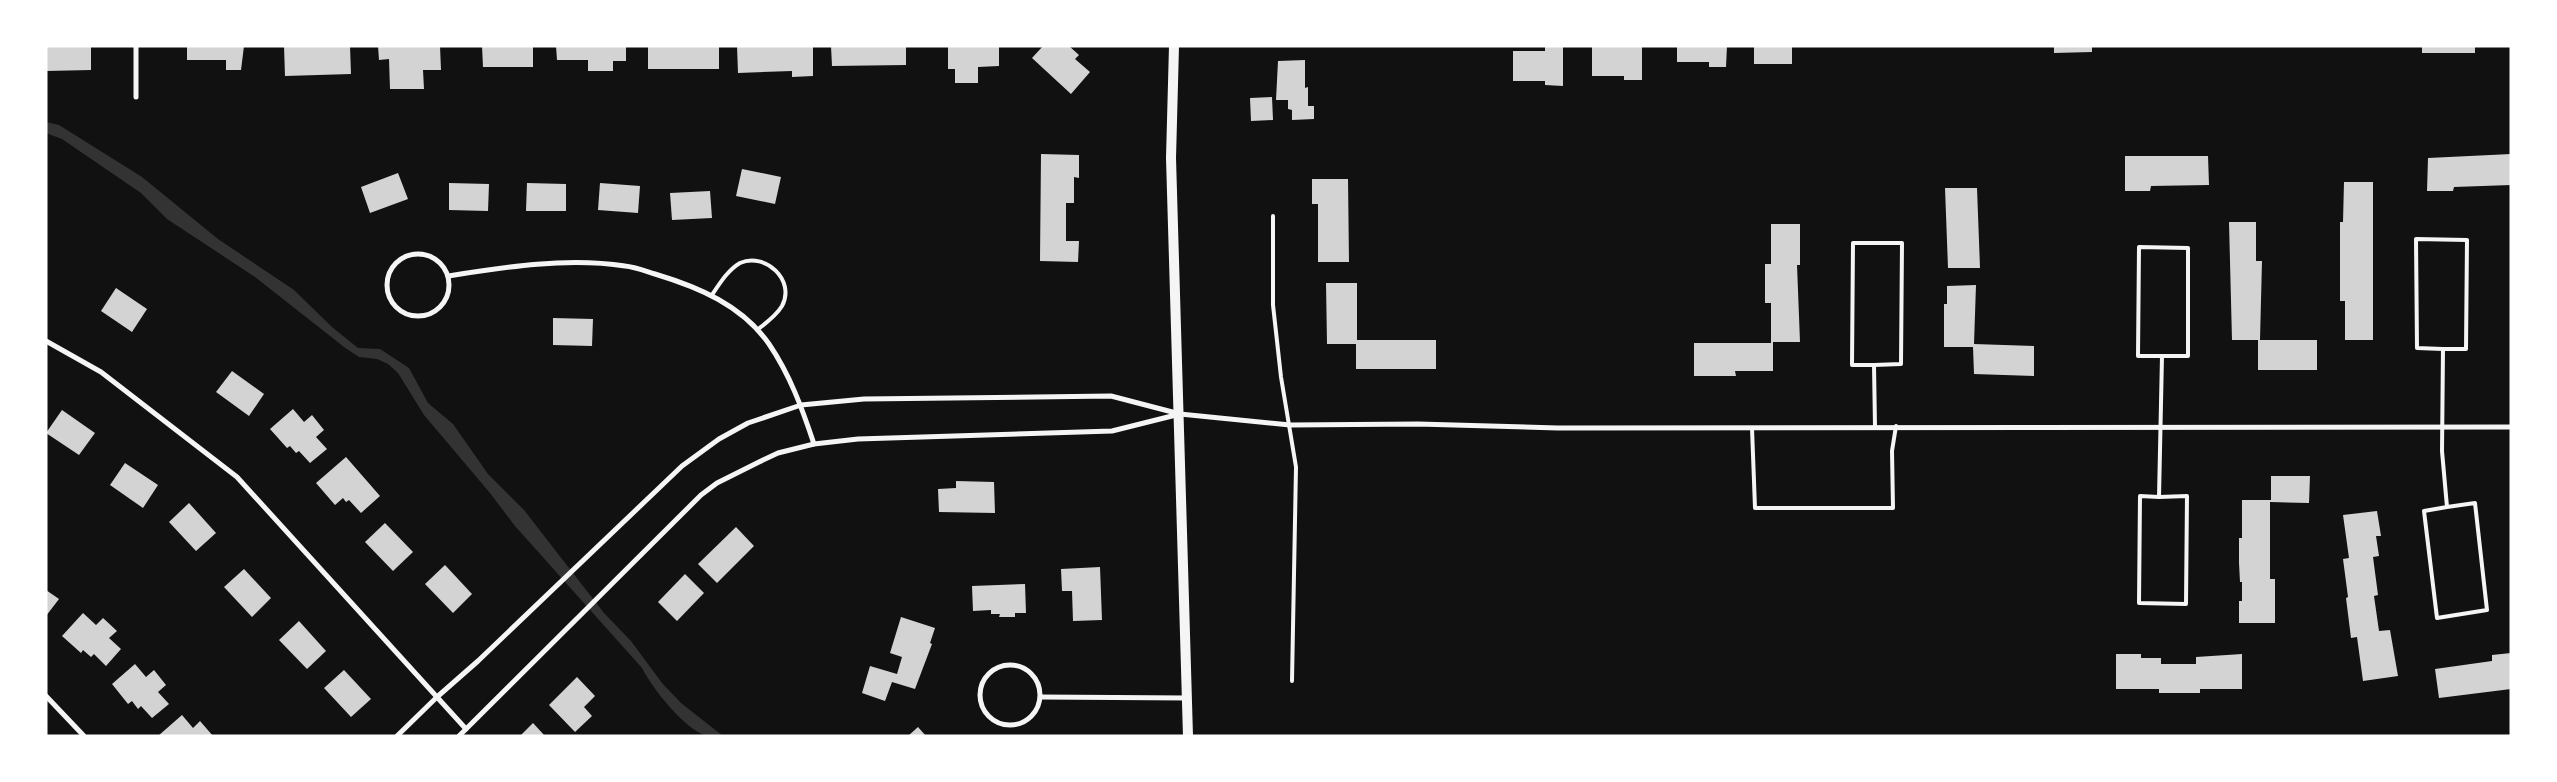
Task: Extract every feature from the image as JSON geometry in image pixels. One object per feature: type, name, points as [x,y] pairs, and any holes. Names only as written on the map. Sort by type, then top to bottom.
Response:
[{"type":"main road","points":[[1174,46],[1171,158],[1188,736]]},
{"type":"street","points":[[136,46],[136,97]]},
{"type":"street","points":[[409,254],[421,254],[432,257],[442,265],[448,276],[449,288],[445,300],[437,309],[426,315],[414,316],[403,312],[393,304],[388,294],[386,281],[390,270],[398,260],[409,254]]},
{"type":"street","points":[[448,276],[512,266],[571,263],[626,266],[687,283],[712,294],[757,330],[790,378],[814,444]]},
{"type":"street","points":[[46,341],[101,372],[237,477],[466,729]]},
{"type":"street","points":[[397,736],[682,466],[719,439],[748,423],[801,405],[864,399],[1112,396],[1180,414],[1290,425],[1418,424],[1558,428],[2160,425],[2511,427]]},
{"type":"street","points":[[459,736],[695,501],[717,483],[778,453],[814,444],[858,439],[1112,431],[1180,414]]},
{"type":"street","points":[[1011,665],[1023,668],[1033,675],[1039,685],[1041,697],[1038,708],[1031,718],[1020,724],[1009,726],[997,723],[988,716],[981,706],[980,694],[983,682],[989,673],[1000,666],[1011,665]]},
{"type":"street","points":[[46,696],[84,736]]},
{"type":"street","points":[[1041,697],[1186,698]]},
{"type":"lane","points":[[1273,216],[1273,305],[1281,376],[1296,467],[1292,680]]},
{"type":"lane","points":[[2416,239],[2467,240],[2466,349],[2443,350],[2417,348],[2416,239]]},
{"type":"lane","points":[[1853,243],[1902,243],[1901,364],[1874,365],[1852,364],[1853,243]]},
{"type":"lane","points":[[2139,246],[2188,248],[2188,356],[2162,356],[2138,356],[2139,246]]},
{"type":"lane","points":[[712,294],[729,272],[739,264],[750,260],[760,260],[771,266],[781,277],[785,289],[783,304],[776,314],[757,330]]},
{"type":"lane","points":[[2443,350],[2442,451],[2447,507]]},
{"type":"lane","points":[[2160,496],[2162,356]]},
{"type":"lane","points":[[1874,365],[1875,427]]},
{"type":"lane","points":[[1752,426],[1755,508],[1893,508],[1892,451],[1896,426]]},
{"type":"lane","points":[[2140,496],[2160,496],[2187,496],[2186,604],[2139,604],[2140,496]]},
{"type":"lane","points":[[2475,503],[2487,610],[2437,618],[2424,511],[2447,507],[2475,503]]},
{"type":"shaded area","points":[[46,122],[59,125],[142,177],[218,239],[294,290],[332,327],[358,348],[380,349],[409,368],[428,403],[453,424],[488,474],[524,510],[604,613],[631,641],[662,683],[681,703],[723,736],[707,736],[698,732],[670,707],[642,668],[515,526],[490,493],[424,415],[398,373],[388,364],[377,359],[359,357],[344,347],[255,277],[167,219],[141,193],[62,139],[46,133]]},
{"type":"building","points":[[46,46],[91,46],[91,70],[46,71]]},
{"type":"building","points":[[187,46],[244,46],[241,70],[226,70],[226,60],[187,60]]},
{"type":"building","points":[[284,46],[350,46],[351,74],[285,76]]},
{"type":"building","points":[[378,46],[440,46],[441,70],[423,70],[424,89],[390,89],[389,59],[379,60]]},
{"type":"building","points":[[482,46],[533,46],[533,67],[483,67]]},
{"type":"building","points":[[556,46],[626,46],[626,61],[613,61],[613,71],[588,71],[588,60],[557,60]]},
{"type":"building","points":[[648,46],[719,46],[719,69],[648,69]]},
{"type":"building","points":[[737,46],[813,46],[813,76],[792,77],[792,71],[738,73]]},
{"type":"building","points":[[831,46],[906,46],[906,65],[832,66]]},
{"type":"building","points":[[948,46],[999,46],[999,66],[978,67],[978,83],[955,83],[955,69],[948,69]]},
{"type":"building","points":[[1043,46],[1069,46],[1079,55],[1075,59],[1090,72],[1071,94],[1032,58]]},
{"type":"building","points":[[1545,46],[1563,46],[1563,86],[1545,85],[1545,81],[1513,81],[1513,51],[1545,51]]},
{"type":"building","points":[[1592,46],[1642,46],[1642,80],[1624,80],[1624,76],[1592,76]]},
{"type":"building","points":[[1677,46],[1727,46],[1726,67],[1709,67],[1709,62],[1677,62]]},
{"type":"building","points":[[1754,46],[1792,46],[1792,64],[1754,64]]},
{"type":"building","points":[[2054,46],[2092,46],[2092,52],[2054,53]]},
{"type":"building","points":[[2422,46],[2475,46],[2475,53],[2422,53]]},
{"type":"building","points":[[1305,60],[1305,88],[1308,87],[1308,106],[1314,106],[1314,119],[1292,120],[1292,110],[1288,109],[1288,100],[1276,100],[1278,61]]},
{"type":"building","points":[[1272,97],[1273,120],[1251,121],[1250,98]]},
{"type":"building","points":[[1041,154],[1079,155],[1079,178],[1074,177],[1074,203],[1066,203],[1066,241],[1079,241],[1078,262],[1040,261]]},
{"type":"building","points":[[2511,154],[2511,185],[2454,187],[2453,191],[2427,191],[2428,158]]},
{"type":"building","points":[[2125,156],[2208,156],[2209,185],[2151,186],[2150,191],[2125,191]]},
{"type":"building","points":[[742,169],[781,177],[775,204],[736,196]]},
{"type":"building","points":[[398,173],[408,199],[370,213],[361,187]]},
{"type":"building","points":[[1312,179],[1348,179],[1349,262],[1318,262],[1318,204],[1312,204]]},
{"type":"building","points":[[2344,182],[2373,182],[2373,340],[2345,340],[2345,301],[2340,301],[2340,222],[2343,222]]},
{"type":"building","points":[[449,183],[489,184],[488,211],[449,210]]},
{"type":"building","points":[[527,183],[566,184],[566,211],[526,211]]},
{"type":"building","points":[[600,183],[640,186],[638,213],[598,210]]},
{"type":"building","points":[[1945,188],[1977,188],[1980,268],[1948,268]]},
{"type":"building","points":[[710,191],[712,218],[672,220],[670,193]]},
{"type":"building","points":[[2229,222],[2256,222],[2256,261],[2262,261],[2260,340],[2317,340],[2317,370],[2258,370],[2258,340],[2232,340]]},
{"type":"building","points":[[1771,224],[1800,224],[1800,265],[1797,265],[1800,342],[1773,342],[1773,371],[1735,371],[1736,376],[1694,376],[1694,343],[1771,343],[1771,303],[1765,303],[1765,264],[1771,264]]},
{"type":"building","points":[[1326,283],[1357,283],[1357,340],[1436,340],[1436,369],[1356,369],[1356,344],[1327,344]]},
{"type":"building","points":[[1976,285],[1974,344],[2034,346],[2034,376],[1974,374],[1973,347],[1944,347],[1944,304],[1947,304],[1947,286]]},
{"type":"building","points":[[116,288],[147,309],[132,332],[101,311]]},
{"type":"building","points":[[553,318],[593,319],[592,346],[553,345]]},
{"type":"building","points":[[232,371],[264,394],[249,416],[216,392]]},
{"type":"building","points":[[293,409],[304,422],[312,415],[324,430],[316,437],[327,449],[310,463],[299,451],[296,453],[290,446],[287,448],[270,429]]},
{"type":"building","points":[[62,410],[95,433],[79,455],[46,433]]},
{"type":"building","points":[[346,457],[380,496],[361,513],[349,500],[346,502],[343,498],[335,505],[316,483]]},
{"type":"building","points":[[125,463],[158,485],[143,508],[110,485]]},
{"type":"building","points":[[2271,476],[2310,476],[2309,503],[2270,502],[2270,579],[2275,579],[2275,623],[2239,623],[2239,601],[2242,601],[2239,538],[2242,538],[2242,500],[2271,500]]},
{"type":"building","points":[[956,481],[994,482],[995,513],[939,512],[938,489],[956,488]]},
{"type":"building","points":[[189,503],[216,533],[196,551],[169,522]]},
{"type":"building","points":[[2377,511],[2381,536],[2376,536],[2379,556],[2373,557],[2378,595],[2374,596],[2379,631],[2390,630],[2398,676],[2363,681],[2357,637],[2351,638],[2346,598],[2348,597],[2343,559],[2349,558],[2343,515]]},
{"type":"building","points":[[385,523],[413,552],[393,571],[365,542]]},
{"type":"building","points":[[736,527],[754,546],[717,583],[698,564]]},
{"type":"building","points":[[445,565],[472,594],[453,613],[425,584]]},
{"type":"building","points":[[1100,567],[1102,620],[1073,621],[1072,591],[1062,591],[1061,569]]},
{"type":"building","points":[[244,569],[271,598],[252,617],[224,587]]},
{"type":"building","points":[[685,574],[704,593],[677,621],[658,602]]},
{"type":"building","points":[[1025,584],[1026,613],[1015,613],[1015,617],[999,617],[1000,614],[991,614],[991,610],[973,611],[972,586]]},
{"type":"building","points":[[46,590],[59,599],[46,616]]},
{"type":"building","points":[[83,613],[96,625],[103,618],[117,631],[109,638],[121,649],[106,666],[94,654],[91,657],[83,650],[81,653],[62,636]]},
{"type":"building","points":[[901,617],[935,628],[930,643],[932,644],[915,689],[892,682],[885,701],[862,693],[870,666],[897,674],[902,657],[890,653]]},
{"type":"building","points":[[299,621],[326,651],[307,669],[279,640]]},
{"type":"building","points":[[2511,653],[2511,689],[2439,698],[2435,669],[2492,661],[2492,655]]},
{"type":"building","points":[[2116,654],[2141,654],[2141,658],[2161,658],[2161,664],[2196,664],[2196,657],[2242,654],[2242,689],[2200,689],[2200,693],[2159,693],[2159,689],[2116,689]]},
{"type":"building","points":[[135,664],[146,677],[154,670],[166,685],[158,692],[169,704],[152,718],[141,706],[138,709],[132,701],[128,704],[112,684]]},
{"type":"building","points":[[344,670],[371,699],[351,717],[324,688]]},
{"type":"building","points":[[577,677],[595,696],[584,707],[592,716],[575,732],[549,705]]},
{"type":"building","points":[[182,715],[193,728],[200,721],[213,736],[158,736]]},
{"type":"building","points":[[533,723],[545,736],[520,736]]},
{"type":"building","points":[[918,727],[926,736],[908,736]]}]
